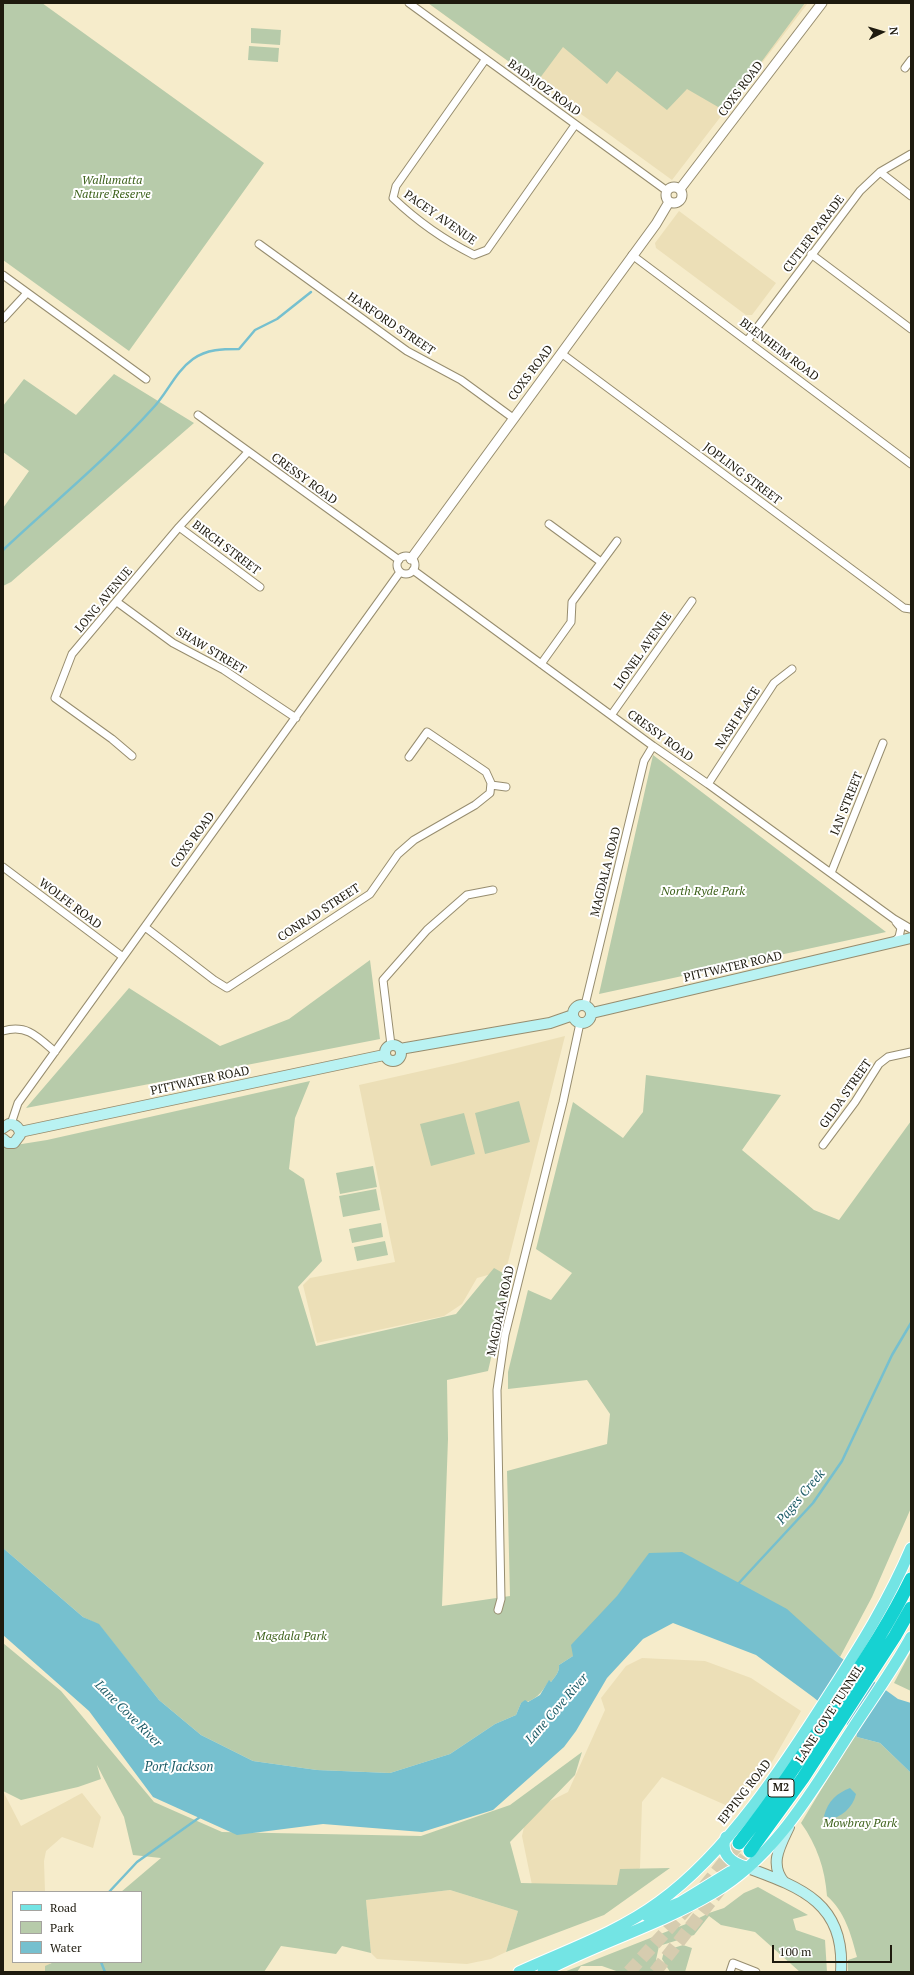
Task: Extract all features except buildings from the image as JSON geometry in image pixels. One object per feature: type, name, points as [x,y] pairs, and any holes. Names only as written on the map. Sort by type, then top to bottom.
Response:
[{"type":"highway","name":"LANE COVE TUNNEL","points":[[739,1843],[766,1808],[819,1731],[864,1651],[898,1606],[911,1579]]},
{"type":"highway","name":"LANE COVE TUNNEL","points":[[750,1851],[788,1802],[819,1731],[879,1662],[911,1608]]},
{"type":"main road","name":"PITTWATER ROAD","points":[[880,946],[896,940],[911,938]]},
{"type":"main road","name":"PITTWATER ROAD","points":[[588,1009],[880,946],[911,942]]},
{"type":"main road","points":[[576,1007],[588,1009],[589,1021],[580,1023],[573,1015],[576,1007]]},
{"type":"main road","points":[[396,1047],[400,1056],[394,1061],[387,1060],[384,1055],[386,1049],[396,1047],[550,1022],[573,1015]]},
{"type":"main road","name":"PITTWATER ROAD","points":[[20,1132],[384,1055]]},
{"type":"main road","points":[[3,1139],[8,1143],[14,1143],[20,1138],[20,1132],[17,1126],[7,1126]]},
{"type":"main road","points":[[864,1651],[911,1548]]},
{"type":"main road","points":[[543,1972],[698,1901],[727,1884],[746,1867],[791,1822],[896,1663],[911,1637]]},
{"type":"main road","name":"EPPING ROAD","points":[[519,1972],[619,1927],[675,1890],[707,1859],[768,1786],[819,1731]]},
{"type":"main road","points":[[784,1882],[777,1872],[775,1862],[791,1822]]},
{"type":"main road","points":[[726,1836],[724,1845],[726,1855],[734,1863],[784,1882],[808,1894],[828,1914],[839,1940],[842,1957],[841,1972]]},
{"type":"main road","points":[[619,1927],[681,1902],[730,1872],[746,1867]]},
{"type":"street","name":"BADAJOZ ROAD","points":[[409,3],[485,60],[667,191]]},
{"type":"street","name":"COXS ROAD","points":[[680,189],[822,3]]},
{"type":"street","name":"PACEY AVENUE","points":[[485,60],[396,186],[393,198],[404,208],[442,235],[474,255],[487,250],[575,125]]},
{"type":"street","points":[[905,68],[911,60]]},
{"type":"street","name":"CUTLER PARADE","points":[[747,341],[811,254],[860,191],[880,172],[911,154]]},
{"type":"street","points":[[880,172],[911,196]]},
{"type":"street","points":[[672,187],[680,189],[682,194],[679,202],[669,202],[666,197],[667,191],[672,187]]},
{"type":"street","name":"COXS ROAD","points":[[411,559],[656,224],[669,202]]},
{"type":"street","name":"HARFORD STREET","points":[[259,244],[408,351],[461,380],[513,418]]},
{"type":"street","points":[[811,254],[911,329]]},
{"type":"street","name":"BLENHEIM ROAD","points":[[632,255],[911,464]]},
{"type":"street","points":[[3,275],[146,379]]},
{"type":"street","points":[[3,319],[27,293]]},
{"type":"street","name":"JOPLING STREET","points":[[561,353],[904,608],[911,609]]},
{"type":"street","name":"CRESSY ROAD","points":[[198,416],[399,560]]},
{"type":"street","name":"LONG AVENUE","points":[[132,756],[112,739],[55,698],[72,654],[180,527],[248,452]]},
{"type":"street","points":[[549,524],[601,562]]},
{"type":"street","name":"BIRCH STREET","points":[[180,527],[260,587]]},
{"type":"street","points":[[541,664],[571,622],[572,602],[617,541]]},
{"type":"street","points":[[404,557],[411,559],[414,564],[413,570],[407,574],[400,572],[397,566],[399,560],[404,557]]},
{"type":"street","name":"CRESSY ROAD","points":[[413,570],[612,714],[653,746],[708,784],[894,919],[911,929]]},
{"type":"street","name":"COXS ROAD","points":[[7,1126],[18,1103],[400,572]]},
{"type":"street","name":"LIONEL AVENUE","points":[[612,714],[692,601]]},
{"type":"street","name":"SHAW STREET","points":[[116,602],[173,643],[224,670],[296,718]]},
{"type":"street","name":"NASH PLACE","points":[[708,784],[774,684],[792,669]]},
{"type":"street","points":[[409,756],[427,732],[486,772],[491,785],[506,787]]},
{"type":"street","name":"IAN STREET","points":[[831,873],[883,743]]},
{"type":"street","name":"MAGDALA ROAD","points":[[588,1009],[644,761],[653,746]]},
{"type":"street","name":"CONRAD STREET","points":[[145,927],[208,976],[227,988],[370,894],[398,854],[414,840],[474,805],[490,793],[491,785]]},
{"type":"street","name":"WOLFE ROAD","points":[[3,868],[123,957]]},
{"type":"street","points":[[396,1047],[383,980],[427,930],[467,895],[493,890]]},
{"type":"street","points":[[894,919],[901,928],[899,937],[896,940]]},
{"type":"street","name":"MAGDALA ROAD","points":[[498,1610],[501,1599],[497,1390],[500,1364],[505,1335],[563,1102],[580,1023]]},
{"type":"street","points":[[3,1031],[24,1029],[36,1036],[55,1052]]},
{"type":"street","name":"GILDA STREET","points":[[823,1145],[855,1102],[879,1064],[888,1057],[911,1052]]},
{"type":"street","points":[[730,1972],[733,1963],[756,1972]]},
{"type":"shaded area","points":[[428,3],[808,3],[672,180]]},
{"type":"shaded area","points":[[679,211],[776,283],[752,315],[746,315],[656,248],[655,243]]},
{"type":"shaded area","points":[[565,1036],[506,1270],[477,1278],[462,1304],[444,1316],[317,1343],[303,1285],[310,1278],[395,1262],[359,1085],[457,1063]]},
{"type":"shaded area","points":[[642,1658],[705,1661],[751,1678],[801,1711],[768,1769],[730,1807],[662,1777],[642,1802],[640,1868],[618,1888],[532,1885],[522,1836],[524,1827],[540,1806],[568,1792],[605,1710],[601,1698],[626,1666]]},
{"type":"shaded area","points":[[3,1791],[21,1826],[82,1793],[101,1817],[93,1848],[62,1837],[46,1851],[44,1861],[45,1891],[12,1891],[12,1963],[50,1963],[50,1972],[3,1972]]},
{"type":"shaded area","points":[[450,1890],[518,1911],[506,1952],[491,1959],[467,1964],[377,1959],[371,1953],[366,1900]]},
{"type":"green space","name":"Wallumatta Nature Reserve","points":[[3,3],[42,3],[264,163],[129,351],[3,260]]},
{"type":"green space","points":[[428,3],[805,3],[725,111],[687,89],[667,110],[617,71],[607,84],[563,47],[537,82]]},
{"type":"green space","points":[[251,28],[281,30],[280,45],[251,43]]},
{"type":"green space","points":[[249,46],[279,48],[278,62],[248,60]]},
{"type":"green space","points":[[114,374],[194,423],[11,582],[3,586],[3,508],[29,471],[3,452],[3,406],[24,379],[76,415]]},
{"type":"green space","name":"North Ryde Park","points":[[653,755],[886,932],[599,994]]},
{"type":"green space","points":[[370,960],[380,1039],[26,1108],[129,988],[220,1046],[289,1019]]},
{"type":"green space","name":"Magdala Park","points":[[646,1075],[781,1095],[742,1150],[814,1210],[839,1220],[911,1121],[911,1508],[872,1597],[840,1657],[823,1643],[650,1553],[573,1656],[559,1665],[556,1676],[551,1682],[549,1681],[538,1696],[521,1703],[516,1715],[495,1724],[450,1754],[390,1773],[317,1770],[253,1761],[201,1735],[159,1700],[99,1625],[83,1617],[3,1548],[3,1147],[47,1140],[310,1081],[295,1118],[289,1169],[304,1179],[322,1261],[298,1287],[316,1346],[456,1314],[494,1268],[510,1277],[488,1371],[447,1380],[448,1439],[442,1606],[510,1596],[507,1471],[607,1444],[610,1414],[587,1380],[508,1389],[508,1372],[528,1290],[551,1300],[572,1273],[536,1249],[573,1102],[623,1138],[643,1112]]},
{"type":"green space","points":[[519,1101],[530,1142],[485,1154],[475,1113]]},
{"type":"green space","points":[[464,1113],[475,1154],[431,1166],[420,1124]]},
{"type":"green space","points":[[373,1166],[377,1187],[340,1194],[336,1173]]},
{"type":"green space","points":[[376,1189],[380,1210],[343,1217],[339,1196]]},
{"type":"green space","points":[[381,1223],[383,1237],[352,1243],[349,1229]]},
{"type":"green space","points":[[385,1241],[388,1255],[357,1261],[354,1247]]},
{"type":"green space","points":[[3,1643],[61,1691],[154,1802],[222,1832],[421,1836],[510,1805],[582,1752],[575,1775],[510,1842],[521,1883],[617,1885],[620,1869],[670,1868],[604,1915],[506,1952],[518,1911],[450,1890],[366,1900],[371,1953],[342,1946],[336,1954],[281,1946],[264,1972],[45,1972],[45,1966],[52,1963],[142,1963],[142,1891],[122,1891],[161,1858],[133,1855],[124,1817],[97,1765],[101,1779],[78,1787],[21,1800],[3,1791]]},
{"type":"green space","points":[[911,1651],[911,1691],[894,1683]]},
{"type":"green space","name":"Mowbray Park","points":[[856,1732],[857,1737],[880,1743],[911,1773],[911,1972],[848,1972],[848,1960],[857,1957],[852,1940],[843,1916],[827,1896],[822,1867],[816,1849],[801,1823]]},
{"type":"green space","points":[[758,1887],[808,1915],[793,1919],[796,1930],[825,1940],[827,1972],[800,1972],[755,1932],[721,1925],[709,1916],[694,1935],[659,1946],[656,1960],[661,1972],[619,1972],[602,1966],[581,1966],[577,1972],[564,1972],[724,1908],[744,1893]]},
{"type":"green space","points":[[683,1945],[692,1948],[685,1972],[670,1972],[662,1959],[664,1951]]},
{"type":"water","name":"Port Jackson","points":[[3,1548],[83,1617],[99,1624],[159,1700],[201,1735],[253,1761],[317,1770],[390,1773],[450,1754],[495,1724],[516,1715],[521,1703],[525,1700],[528,1702],[540,1695],[549,1680],[551,1682],[556,1676],[559,1665],[573,1656],[571,1645],[617,1596],[649,1553],[682,1552],[787,1609],[840,1657],[898,1699],[911,1703],[911,1773],[880,1743],[857,1737],[856,1732],[813,1697],[756,1655],[673,1623],[643,1639],[607,1678],[576,1731],[564,1747],[493,1810],[422,1832],[323,1824],[237,1835],[153,1797],[89,1711],[3,1635]]},
{"type":"water","points":[[850,1788],[856,1794],[852,1804],[842,1814],[828,1820],[824,1816],[828,1806],[837,1795]]},
{"type":"waterway","points":[[3,550],[99,463],[135,427],[158,402],[176,376],[187,364],[198,356],[209,351],[239,349],[255,330],[277,319],[311,292]]},
{"type":"waterway","name":"Pages Creek","points":[[738,1584],[813,1503],[842,1461],[892,1355],[911,1323]]},
{"type":"waterway","points":[[110,1891],[137,1862],[200,1817]]},
{"type":"waterway","points":[[101,1963],[105,1972]]},
{"type":"tunnel","points":[[629,1972],[690,1905],[739,1843]]},
{"type":"tunnel","points":[[655,1972],[750,1851]]},
{"type":"water label","name":"Lane Cove River","points":[[557,1709]]},
{"type":"water label","name":"Lane Cove River","points":[[128,1714]]}]
